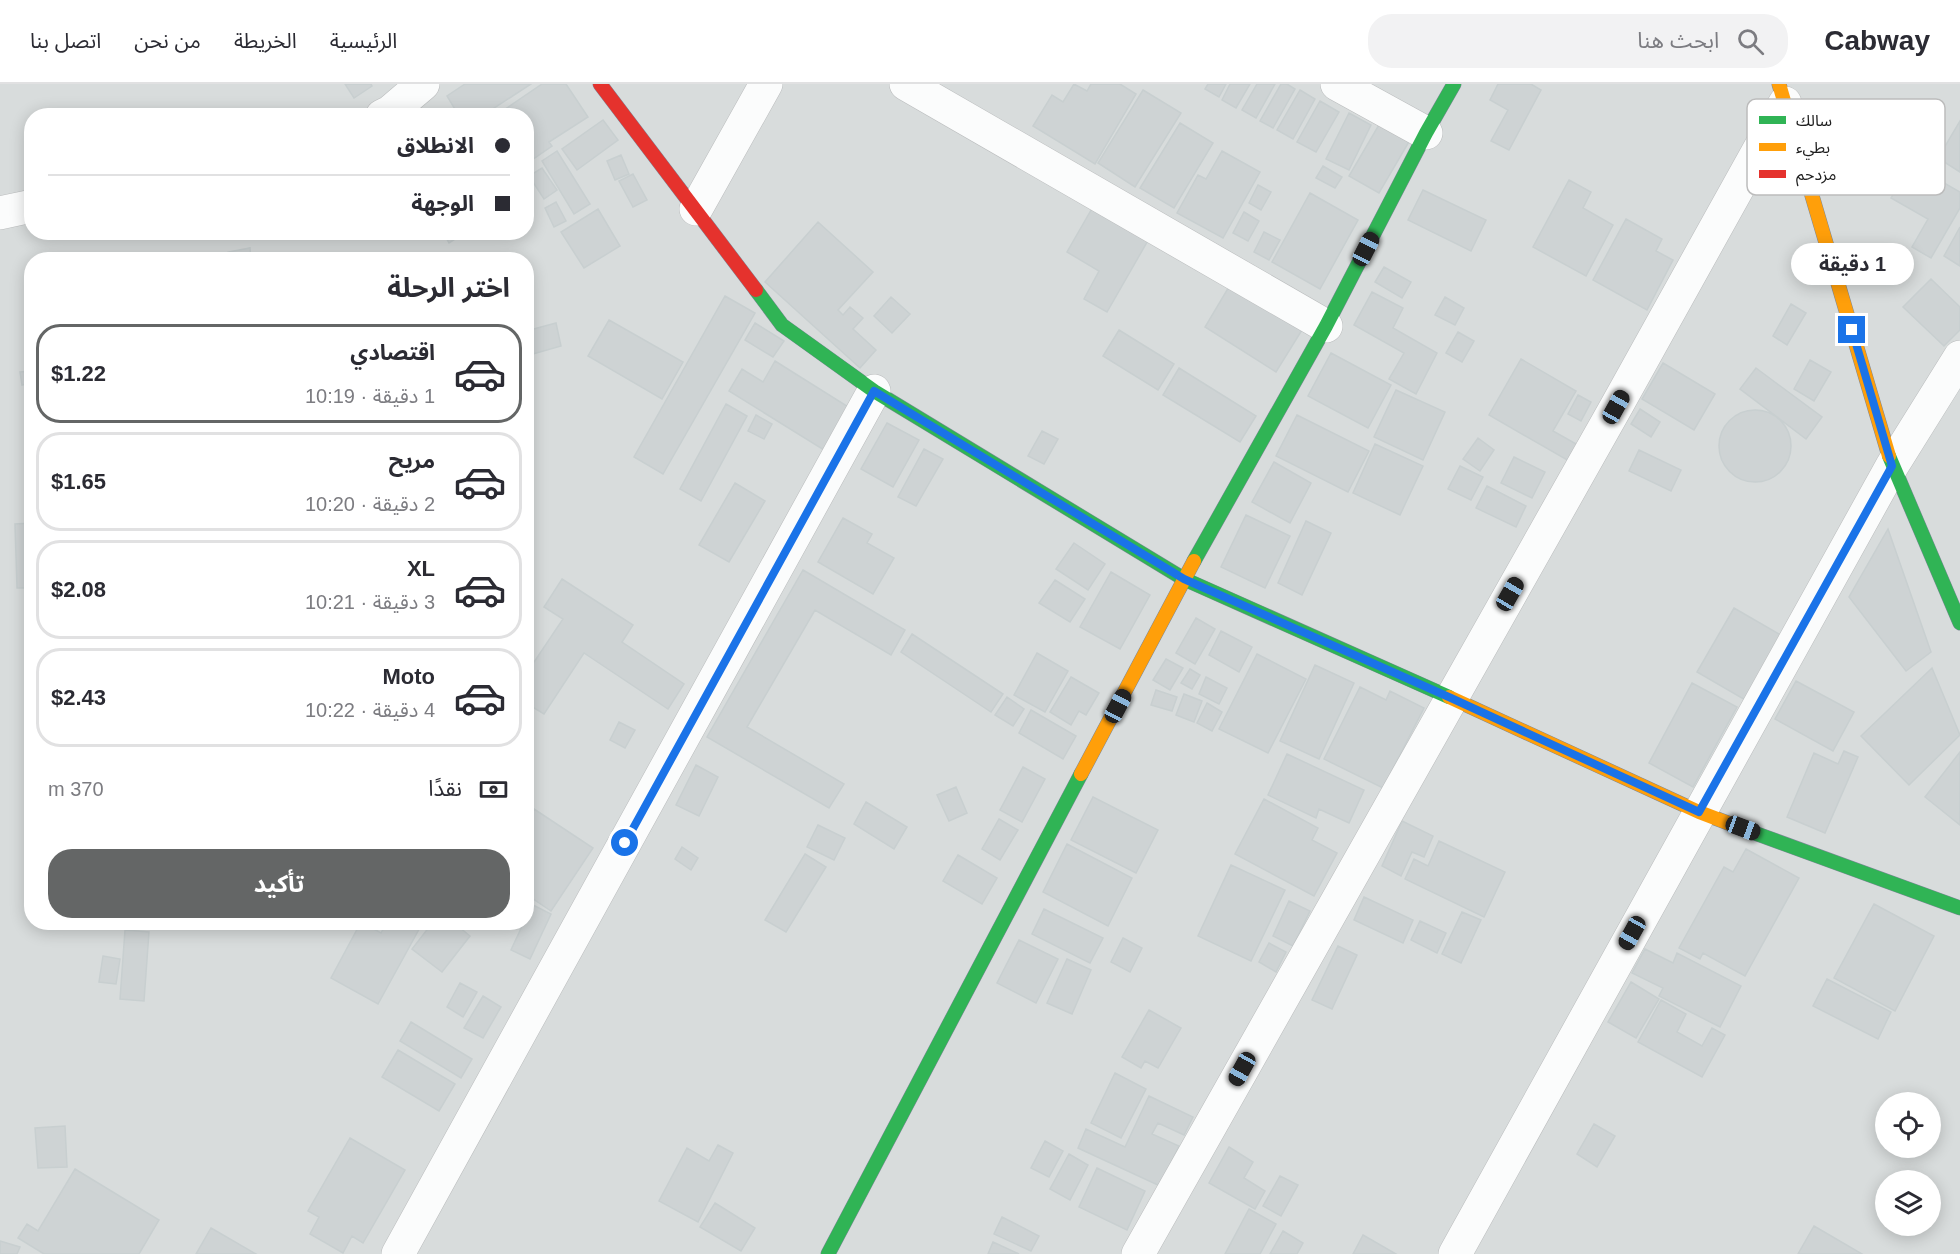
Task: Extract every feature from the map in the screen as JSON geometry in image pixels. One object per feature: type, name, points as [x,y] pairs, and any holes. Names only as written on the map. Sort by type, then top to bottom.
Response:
[{"type":"street","points":[[395,108],[423,84]]},
{"type":"street","points":[[600,84],[782,325],[874,391],[1184,579],[1699,812],[1960,908]]},
{"type":"street","points":[[696,209],[766,84]]},
{"type":"street","points":[[906,84],[1326,326]]},
{"type":"street","points":[[1337,84],[1426,133]]},
{"type":"street","points":[[828,1254],[1184,579],[1326,326],[1426,133],[1454,84]]},
{"type":"street","points":[[1138,1254],[1451,698],[1747,157]]},
{"type":"street","points":[[1812,195],[1892,466],[1960,623]]},
{"type":"street","points":[[0,213],[24,208]]},
{"type":"street","points":[[1455,1254],[1892,466],[1960,357]]},
{"type":"street","points":[[398,1254],[874,391]]},
{"type":"shaded area","points":[[0,84],[1960,84],[1960,1254],[0,1254]]},
{"type":"building","points":[[345,84],[371,84],[372,86],[354,98]]},
{"type":"building","points":[[465,84],[531,84],[494,108],[454,108],[447,96]]},
{"type":"building","points":[[542,84],[566,84],[588,117],[549,142],[552,146],[534,158],[534,108],[507,108]]},
{"type":"building","points":[[1074,84],[1087,91],[1091,84],[1120,84],[1136,94],[1095,164],[1033,126],[1052,95],[1063,102]]},
{"type":"building","points":[[1208,84],[1226,84],[1219,97],[1205,89]]},
{"type":"building","points":[[1230,84],[1250,84],[1236,108],[1222,100]]},
{"type":"building","points":[[1257,84],[1275,84],[1256,118],[1242,110]]},
{"type":"building","points":[[1281,84],[1287,84],[1295,89],[1273,128],[1260,121]]},
{"type":"building","points":[[1498,84],[1531,84],[1541,90],[1509,150],[1491,141],[1508,110],[1490,100]]},
{"type":"building","points":[[1143,90],[1181,113],[1135,187],[1098,163]]},
{"type":"building","points":[[1300,90],[1315,99],[1293,139],[1277,130]]},
{"type":"building","points":[[1320,101],[1339,112],[1316,152],[1297,142]]},
{"type":"building","points":[[1349,113],[1371,125],[1349,170],[1326,159]]},
{"type":"building","points":[[603,120],[618,140],[577,170],[562,149]]},
{"type":"building","points":[[1960,121],[1960,172],[1945,162],[1945,146]]},
{"type":"building","points":[[1180,123],[1213,143],[1174,208],[1140,188]]},
{"type":"building","points":[[1380,123],[1410,140],[1379,193],[1349,176]]},
{"type":"building","points":[[557,151],[590,204],[574,214],[542,161]]},
{"type":"building","points":[[1222,151],[1260,172],[1223,238],[1177,213],[1198,175],[1206,179]]},
{"type":"building","points":[[621,155],[629,174],[615,180],[607,161]]},
{"type":"building","points":[[1323,166],[1342,177],[1335,188],[1316,178]]},
{"type":"building","points":[[542,168],[557,190],[544,199],[534,184],[534,173]]},
{"type":"building","points":[[633,174],[647,200],[633,207],[619,181]]},
{"type":"building","points":[[1569,180],[1591,192],[1583,208],[1613,225],[1586,276],[1533,247]]},
{"type":"building","points":[[1945,183],[1960,192],[1960,208],[1931,258],[1912,247],[1928,219],[1891,198],[1893,195],[1945,195]]},
{"type":"building","points":[[1258,185],[1271,192],[1261,210],[1249,203]]},
{"type":"building","points":[[1423,190],[1486,220],[1471,251],[1408,220]]},
{"type":"building","points":[[1310,193],[1358,220],[1320,289],[1272,262]]},
{"type":"building","points":[[556,202],[566,221],[554,227],[545,208]]},
{"type":"building","points":[[1094,205],[1150,237],[1107,312],[1084,299],[1099,271],[1067,252]]},
{"type":"building","points":[[598,209],[620,246],[584,268],[561,232]]},
{"type":"building","points":[[1244,212],[1259,221],[1248,241],[1233,233]]},
{"type":"building","points":[[1626,219],[1662,239],[1656,251],[1673,260],[1647,310],[1593,280]]},
{"type":"building","points":[[818,222],[873,272],[838,310],[843,315],[850,307],[863,318],[853,329],[876,350],[860,368],[765,282]]},
{"type":"building","points":[[1960,227],[1960,266],[1944,256]]},
{"type":"building","points":[[1264,232],[1280,240],[1269,260],[1254,252]]},
{"type":"building","points":[[250,248],[250,252],[228,252]]},
{"type":"building","points":[[1384,267],[1411,282],[1402,298],[1375,282]]},
{"type":"building","points":[[1931,279],[1960,307],[1960,330],[1944,346],[1903,307]]},
{"type":"building","points":[[1230,285],[1302,330],[1276,372],[1205,327]]},
{"type":"building","points":[[1372,292],[1403,308],[1393,328],[1437,353],[1416,394],[1389,379],[1404,353],[1354,325]]},
{"type":"building","points":[[725,296],[755,313],[663,474],[634,457]]},
{"type":"building","points":[[891,297],[910,314],[892,333],[874,316]]},
{"type":"building","points":[[1445,297],[1464,308],[1455,325],[1435,315]]},
{"type":"building","points":[[1791,304],[1806,313],[1787,345],[1773,336]]},
{"type":"building","points":[[609,320],[683,362],[662,399],[588,356]]},
{"type":"building","points":[[556,323],[561,346],[534,354],[534,329]]},
{"type":"building","points":[[755,323],[784,341],[773,357],[745,340]]},
{"type":"building","points":[[1119,330],[1174,364],[1158,390],[1103,356]]},
{"type":"building","points":[[1458,332],[1474,341],[1462,362],[1446,353]]},
{"type":"building","points":[[1331,353],[1391,385],[1368,428],[1308,396]]},
{"type":"building","points":[[1521,359],[1576,391],[1553,431],[1578,445],[1569,461],[1489,415]]},
{"type":"building","points":[[1810,360],[1831,372],[1814,401],[1794,389]]},
{"type":"building","points":[[775,361],[850,408],[824,450],[729,391],[742,369],[763,382]]},
{"type":"building","points":[[1663,363],[1715,394],[1694,430],[1642,399]]},
{"type":"building","points":[[1179,368],[1256,416],[1240,442],[1163,395]]},
{"type":"building","points":[[1756,368],[1822,417],[1806,439],[1740,389]]},
{"type":"building","points":[[20,372],[24,372],[24,385],[22,385]]},
{"type":"building","points":[[1396,390],[1445,412],[1423,460],[1374,437]]},
{"type":"building","points":[[1578,395],[1591,402],[1581,421],[1568,414]]},
{"type":"building","points":[[726,404],[747,416],[701,501],[680,489]]},
{"type":"building","points":[[1640,409],[1660,422],[1651,437],[1631,424]]},
{"type":"building","points":[[1755,410],[1775,416],[1785,426],[1791,446],[1785,466],[1775,476],[1755,482],[1735,476],[1725,466],[1719,446],[1725,426],[1735,416]]},
{"type":"building","points":[[756,415],[772,424],[764,439],[748,431]]},
{"type":"building","points":[[1297,415],[1369,451],[1348,492],[1276,456]]},
{"type":"building","points":[[887,423],[919,440],[893,487],[861,469]]},
{"type":"building","points":[[1042,431],[1058,439],[1044,464],[1028,456]]},
{"type":"building","points":[[1478,438],[1494,450],[1480,471],[1463,459]]},
{"type":"building","points":[[1375,444],[1423,466],[1400,515],[1353,493]]},
{"type":"building","points":[[924,449],[943,459],[916,506],[898,497]]},
{"type":"building","points":[[1639,450],[1681,470],[1671,491],[1629,471]]},
{"type":"building","points":[[1514,457],[1545,472],[1532,498],[1501,483]]},
{"type":"building","points":[[1274,462],[1311,483],[1290,523],[1252,502]]},
{"type":"building","points":[[1460,466],[1483,477],[1471,500],[1448,489]]},
{"type":"building","points":[[735,483],[765,501],[729,562],[699,545]]},
{"type":"building","points":[[1487,486],[1526,506],[1516,527],[1476,508]]},
{"type":"building","points":[[1246,515],[1290,536],[1265,588],[1221,567]]},
{"type":"building","points":[[843,518],[872,534],[867,543],[894,558],[873,594],[818,562]]},
{"type":"building","points":[[1306,521],[1331,533],[1302,595],[1278,583]]},
{"type":"building","points":[[24,523],[24,588],[17,588],[15,524]]},
{"type":"building","points":[[1888,529],[1931,652],[1906,671],[1849,597]]},
{"type":"building","points":[[1074,543],[1105,564],[1088,590],[1056,569]]},
{"type":"building","points":[[803,570],[905,630],[891,655],[815,610],[747,727],[844,784],[829,808],[707,737]]},
{"type":"building","points":[[1111,572],[1150,595],[1120,649],[1080,627]]},
{"type":"building","points":[[562,579],[633,625],[622,642],[684,684],[668,709],[584,653],[544,714],[534,708],[534,662],[563,619],[544,607]]},
{"type":"building","points":[[1055,580],[1085,599],[1070,622],[1039,603]]},
{"type":"building","points":[[1734,608],[1784,637],[1747,701],[1697,672]]},
{"type":"building","points":[[1196,618],[1215,629],[1195,664],[1176,653]]},
{"type":"building","points":[[1221,631],[1252,647],[1239,672],[1209,655]]},
{"type":"building","points":[[912,634],[1003,694],[991,712],[901,652]]},
{"type":"building","points":[[1037,653],[1068,671],[1045,712],[1014,695]]},
{"type":"building","points":[[1257,654],[1306,679],[1268,753],[1219,729]]},
{"type":"building","points":[[1166,659],[1183,668],[1170,690],[1153,680]]},
{"type":"building","points":[[1315,665],[1354,683],[1319,759],[1280,741]]},
{"type":"building","points":[[1932,668],[1960,735],[1909,785],[1861,736]]},
{"type":"building","points":[[1190,669],[1200,675],[1192,689],[1181,683]]},
{"type":"building","points":[[1071,677],[1099,693],[1086,715],[1079,711],[1071,725],[1050,712]]},
{"type":"building","points":[[1206,677],[1227,688],[1219,704],[1199,694]]},
{"type":"building","points":[[1796,681],[1854,712],[1833,751],[1775,719]]},
{"type":"building","points":[[1692,683],[1737,707],[1693,787],[1649,763]]},
{"type":"building","points":[[1360,687],[1386,700],[1390,691],[1424,708],[1383,788],[1324,759]]},
{"type":"building","points":[[1156,690],[1177,697],[1172,711],[1151,705]]},
{"type":"building","points":[[1184,694],[1202,701],[1194,722],[1176,715]]},
{"type":"building","points":[[1007,697],[1024,709],[1013,726],[995,715]]},
{"type":"building","points":[[1207,703],[1222,712],[1212,731],[1197,723]]},
{"type":"building","points":[[1031,710],[1076,736],[1063,759],[1019,733]]},
{"type":"building","points":[[619,722],[635,730],[625,748],[610,740]]},
{"type":"building","points":[[1844,751],[1858,757],[1825,833],[1787,817],[1814,753],[1838,764]]},
{"type":"building","points":[[1960,752],[1960,825],[1925,797]]},
{"type":"building","points":[[1287,754],[1364,790],[1349,823],[1319,809],[1316,818],[1268,795]]},
{"type":"building","points":[[696,765],[718,777],[699,816],[676,805]]},
{"type":"building","points":[[1023,767],[1045,779],[1022,822],[1000,810]]},
{"type":"building","points":[[956,787],[967,813],[949,821],[937,795]]},
{"type":"building","points":[[1093,797],[1158,830],[1136,873],[1071,840]]},
{"type":"building","points":[[1264,799],[1318,828],[1312,840],[1337,853],[1314,896],[1235,854]]},
{"type":"building","points":[[866,802],[907,827],[894,849],[854,824]]},
{"type":"building","points":[[534,809],[593,848],[551,911],[534,899]]},
{"type":"building","points":[[999,819],[1018,830],[1000,860],[982,849]]},
{"type":"building","points":[[1402,821],[1433,836],[1424,857],[1412,852],[1401,876],[1382,866]]},
{"type":"building","points":[[818,825],[845,838],[834,860],[807,847]]},
{"type":"building","points":[[1439,841],[1505,872],[1484,917],[1405,879],[1414,859],[1428,866]]},
{"type":"building","points":[[1067,844],[1132,878],[1108,926],[1043,892]]},
{"type":"building","points":[[682,847],[698,858],[691,870],[675,859]]},
{"type":"building","points":[[1746,849],[1799,878],[1745,976],[1703,953],[1700,959],[1679,948],[1724,867],[1733,872]]},
{"type":"building","points":[[805,854],[826,867],[786,932],[765,920]]},
{"type":"building","points":[[958,855],[997,878],[982,904],[943,881]]},
{"type":"building","points":[[1231,865],[1285,890],[1251,961],[1198,936]]},
{"type":"building","points":[[1364,897],[1413,920],[1403,943],[1354,920]]},
{"type":"building","points":[[1289,901],[1310,911],[1293,946],[1273,936]]},
{"type":"building","points":[[1874,904],[1934,936],[1895,1011],[1834,978]]},
{"type":"building","points":[[534,906],[551,914],[530,959],[511,950],[520,930],[534,930]]},
{"type":"building","points":[[1044,909],[1103,938],[1090,963],[1032,934]]},
{"type":"building","points":[[1462,912],[1481,920],[1461,963],[1442,954]]},
{"type":"building","points":[[1420,921],[1446,933],[1437,953],[1411,940]]},
{"type":"building","points":[[125,930],[149,932],[144,1001],[120,999]]},
{"type":"building","points":[[357,930],[376,930],[381,933],[383,930],[419,930],[378,1004],[331,978]]},
{"type":"building","points":[[427,930],[463,930],[470,936],[442,972],[412,949]]},
{"type":"building","points":[[1123,938],[1142,948],[1130,972],[1111,962]]},
{"type":"building","points":[[1019,940],[1058,959],[1036,1003],[997,983]]},
{"type":"building","points":[[1269,943],[1286,952],[1276,972],[1259,962]]},
{"type":"building","points":[[1338,946],[1357,955],[1332,1009],[1312,1000]]},
{"type":"building","points":[[1645,949],[1673,963],[1677,953],[1741,986],[1720,1027],[1659,996],[1663,988],[1632,973]]},
{"type":"building","points":[[103,956],[120,959],[116,984],[99,982]]},
{"type":"building","points":[[1067,959],[1091,970],[1072,1014],[1047,1003]]},
{"type":"building","points":[[1827,979],[1891,1012],[1878,1039],[1813,1006]]},
{"type":"building","points":[[1631,982],[1659,999],[1636,1038],[1608,1022]]},
{"type":"building","points":[[460,983],[477,992],[463,1017],[447,1007]]},
{"type":"building","points":[[483,996],[501,1007],[483,1038],[464,1028]]},
{"type":"building","points":[[1661,1000],[1686,1014],[1677,1032],[1702,1046],[1712,1028],[1725,1035],[1702,1077],[1638,1042]]},
{"type":"building","points":[[1149,1010],[1181,1028],[1158,1068],[1145,1061],[1141,1068],[1122,1057]]},
{"type":"building","points":[[411,1022],[472,1059],[461,1078],[400,1041]]},
{"type":"building","points":[[398,1050],[455,1084],[439,1111],[382,1077]]},
{"type":"building","points":[[1115,1073],[1146,1089],[1121,1138],[1091,1123]]},
{"type":"building","points":[[1149,1096],[1193,1117],[1184,1135],[1158,1123],[1152,1134],[1179,1146],[1160,1186],[1078,1148],[1086,1129],[1125,1147]]},
{"type":"building","points":[[1594,1124],[1615,1136],[1597,1167],[1577,1154]]},
{"type":"building","points":[[65,1126],[67,1167],[38,1168],[35,1128]]},
{"type":"building","points":[[350,1138],[405,1170],[363,1243],[352,1236],[343,1253],[310,1234],[319,1217],[308,1211]]},
{"type":"building","points":[[1045,1141],[1063,1151],[1049,1177],[1031,1168]]},
{"type":"building","points":[[718,1145],[733,1153],[698,1222],[659,1201],[687,1148],[709,1161]]},
{"type":"building","points":[[1229,1147],[1253,1162],[1244,1178],[1265,1191],[1255,1209],[1209,1183]]},
{"type":"building","points":[[1069,1154],[1088,1165],[1070,1200],[1050,1189]]},
{"type":"building","points":[[1097,1168],[1145,1191],[1127,1230],[1079,1207]]},
{"type":"building","points":[[75,1169],[159,1220],[139,1254],[44,1254],[18,1238],[27,1224],[38,1231]]},
{"type":"building","points":[[1280,1176],[1298,1185],[1281,1216],[1263,1206]]},
{"type":"building","points":[[715,1203],[755,1228],[741,1251],[700,1227]]},
{"type":"building","points":[[1249,1209],[1276,1224],[1260,1254],[1225,1254]]},
{"type":"building","points":[[1002,1217],[1039,1236],[1031,1251],[994,1234]]},
{"type":"building","points":[[1814,1226],[1862,1254],[1798,1254]]},
{"type":"building","points":[[211,1228],[256,1254],[196,1254]]},
{"type":"building","points":[[1283,1231],[1303,1243],[1297,1254],[1270,1254]]},
{"type":"building","points":[[1363,1235],[1396,1254],[1353,1254]]},
{"type":"building","points":[[0,1241],[20,1247],[17,1254],[0,1254]]},
{"type":"building","points":[[993,1242],[1019,1254],[988,1254]]},
{"type":"traffic: fast","points":[[1194,561],[1326,326],[1426,133],[1454,84]]},
{"type":"traffic: fast","points":[[756,290],[782,325],[874,391],[1184,579],[1449,697]]},
{"type":"traffic: fast","points":[[1889,456],[1960,623]]},
{"type":"traffic: fast","points":[[828,1254],[1081,774]]},
{"type":"traffic: fast","points":[[1749,831],[1960,908]]},
{"type":"traffic: slow","points":[[1779,84],[1783,99]]},
{"type":"traffic: slow","points":[[1812,195],[1889,456]]},
{"type":"traffic: slow","points":[[1081,774],[1194,561]]},
{"type":"traffic: slow","points":[[1449,697],[1699,812],[1749,831]]},
{"type":"traffic: jam","points":[[600,84],[756,290]]},
{"type":"route","points":[[625,843],[874,391],[1184,579],[1699,812],[1892,466],[1852,330]]}]
